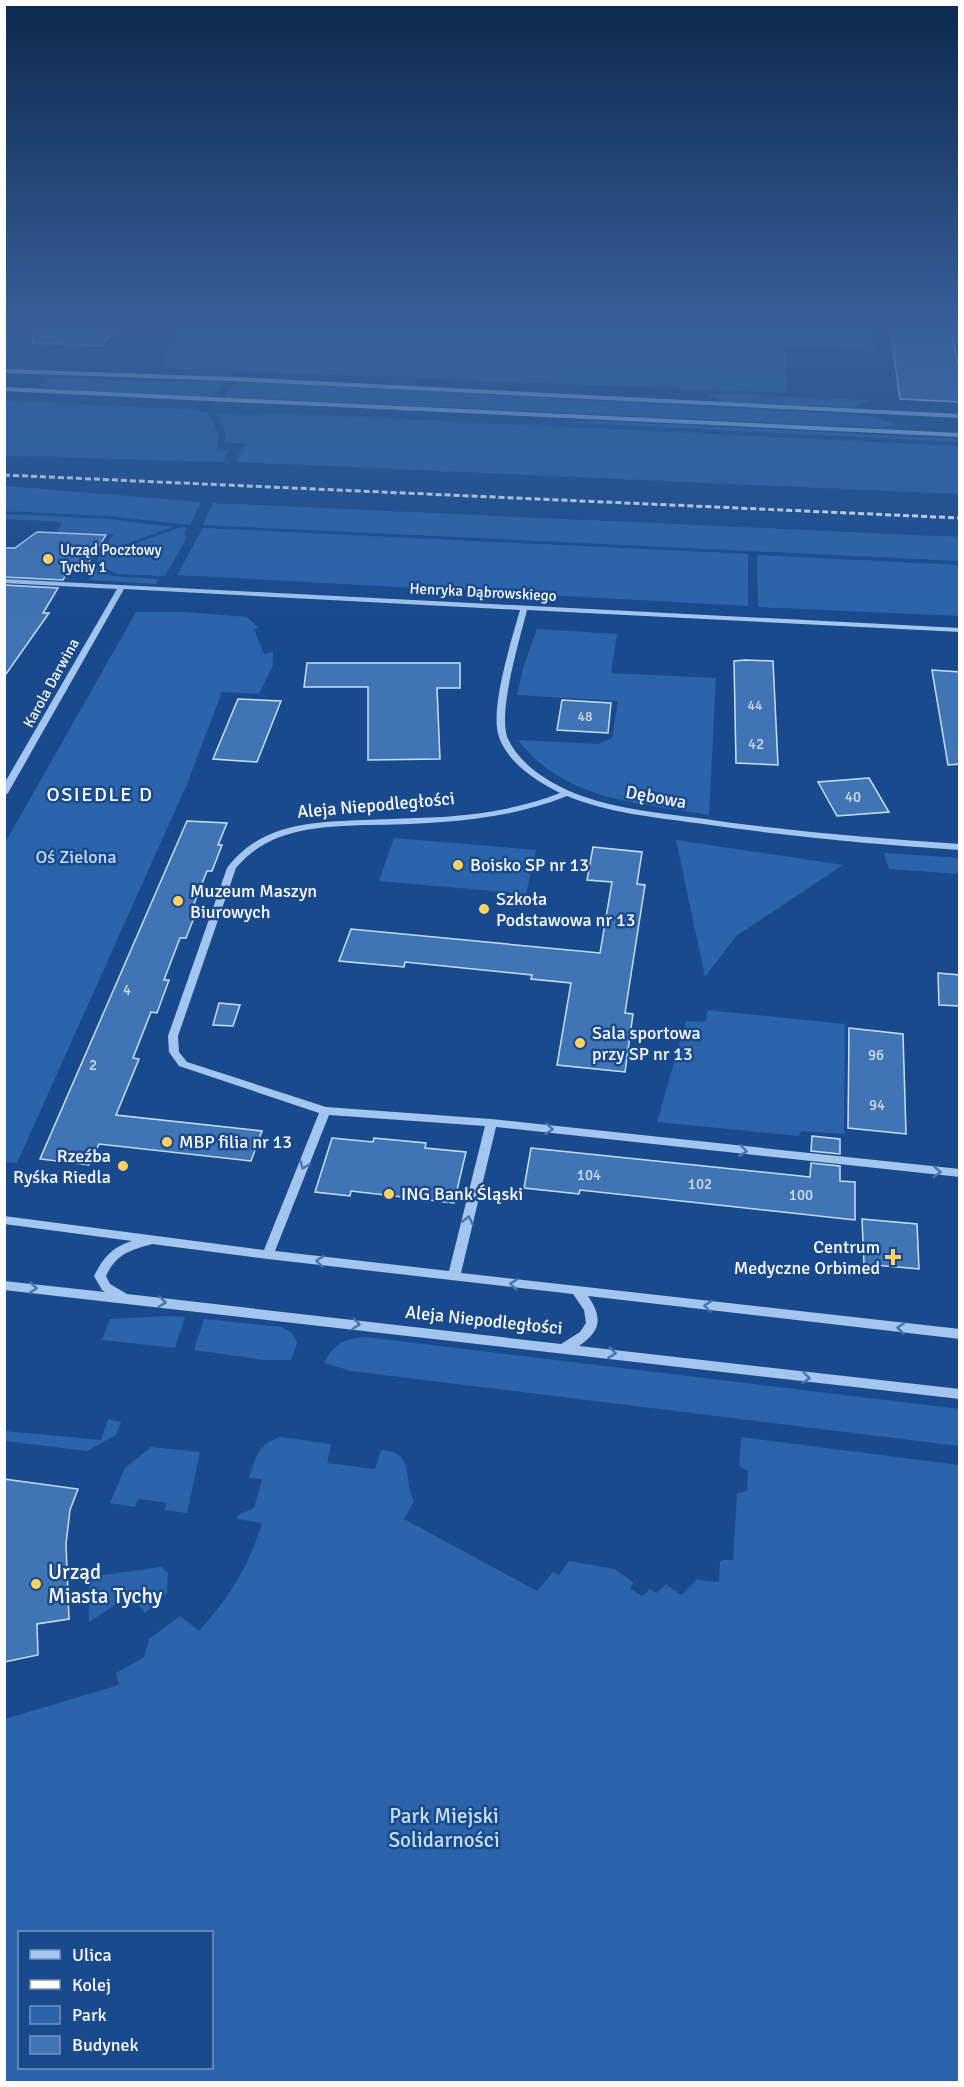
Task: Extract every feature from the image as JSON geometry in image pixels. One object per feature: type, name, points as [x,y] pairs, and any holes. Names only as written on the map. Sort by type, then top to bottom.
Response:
[{"type":"street","points":[[719,423],[960,435]]},
{"type":"street","name":"Henryka Dąbrowskiego","points":[[4,581],[960,630]]},
{"type":"street","name":"Karola Darwina","points":[[4,793],[122,587]]},
{"type":"street","name":"Dębowa","points":[[524,607],[504,695],[502,735],[513,756],[533,774],[567,793],[587,801],[748,829],[960,847]]},
{"type":"street","name":"Aleja Niepodległości","points":[[567,793],[549,802],[476,815],[292,829],[244,850],[232,868],[173,1036],[174,1052],[183,1064],[207,1074],[325,1111],[491,1124],[960,1173]]},
{"type":"street","points":[[268,1255],[325,1111]]},
{"type":"street","points":[[454,1277],[491,1124]]},
{"type":"street","points":[[4,1220],[268,1255],[578,1292],[960,1334]]},
{"type":"street","points":[[126,1298],[106,1287],[100,1275],[105,1263],[116,1250],[151,1240]]},
{"type":"street","name":"Aleja Niepodległości","points":[[4,1285],[566,1347],[798,1377],[960,1394]]},
{"type":"street","points":[[566,1347],[588,1334],[594,1319],[591,1306],[578,1292]]},
{"type":"green space","points":[[5,423],[213,423],[219,436],[217,449],[228,450],[224,462],[5,456]]},
{"type":"green space","points":[[220,423],[491,423],[959,446],[959,494],[235,462],[245,444],[224,442],[226,434]]},
{"type":"green space","points":[[588,423],[649,423],[959,439],[959,442]]},
{"type":"green space","points":[[788,423],[895,424],[884,428]]},
{"type":"green space","points":[[5,486],[201,502],[190,525],[109,516],[5,511]]},
{"type":"green space","points":[[213,503],[959,537],[959,561],[203,525]]},
{"type":"green space","points":[[5,514],[108,519],[173,527],[98,554],[114,534],[58,532],[62,522],[5,519]]},
{"type":"green space","points":[[181,527],[187,528],[184,534],[187,537],[165,576],[117,574],[96,564],[99,557]]},
{"type":"green space","points":[[203,528],[748,554],[748,606],[177,575]]},
{"type":"green space","points":[[757,555],[959,565],[959,616],[758,607]]},
{"type":"green space","points":[[95,567],[112,576],[158,579],[156,584],[89,580]]},
{"type":"green space","name":"Oś Zielona","points":[[136,612],[186,612],[247,617],[259,628],[254,629],[264,654],[273,652],[273,665],[259,694],[222,692],[187,784],[17,1163],[5,1162],[5,843]]},
{"type":"green space","points":[[537,629],[617,634],[611,673],[716,678],[709,815],[630,802],[581,788],[558,776],[537,760],[518,740],[599,744],[612,738],[618,701],[517,695],[523,668]]},
{"type":"green space","name":"Boisko SP nr 13","points":[[394,838],[536,850],[526,894],[379,881]]},
{"type":"green space","points":[[676,840],[843,865],[736,936],[705,977]]},
{"type":"green space","points":[[884,853],[959,858],[959,874],[889,869]]},
{"type":"green space","points":[[708,1010],[845,1024],[844,1134],[801,1131],[799,1136],[657,1122],[686,1021],[705,1022]]},
{"type":"green space","points":[[185,1317],[175,1348],[102,1340],[110,1319]]},
{"type":"green space","points":[[204,1319],[282,1327],[292,1333],[297,1343],[291,1360],[264,1360],[194,1350]]},
{"type":"green space","points":[[365,1337],[959,1409],[959,1446],[351,1371],[324,1363],[335,1347],[351,1339]]},
{"type":"green space","points":[[108,1419],[121,1422],[116,1435],[87,1451],[5,1441],[5,1431],[101,1440]]},
{"type":"green space","name":"Park Miejski Solidarności","points":[[280,1437],[331,1444],[327,1463],[375,1469],[381,1450],[392,1452],[404,1461],[414,1501],[404,1519],[537,1591],[553,1572],[559,1575],[569,1561],[615,1569],[634,1583],[630,1588],[642,1596],[650,1589],[657,1593],[666,1584],[681,1595],[696,1580],[719,1582],[720,1562],[733,1560],[737,1494],[747,1491],[748,1471],[739,1466],[741,1437],[959,1465],[959,2082],[5,2082],[5,1719],[119,1685],[116,1673],[144,1657],[149,1639],[180,1616],[199,1631],[237,1581],[257,1539],[262,1523],[237,1519],[238,1515],[254,1508],[262,1479],[249,1478],[258,1453],[266,1444]]},
{"type":"green space","points":[[151,1447],[200,1452],[187,1513],[164,1510],[167,1503],[138,1499],[135,1507],[110,1503],[125,1468]]},
{"type":"green space","points":[[161,1567],[168,1573],[167,1593],[145,1613],[130,1595],[89,1622],[89,1577]]},
{"type":"building","name":"Urząd Pocztowy Tychy 1","points":[[37,532],[106,535],[83,571],[69,570],[63,580],[4,577],[4,548],[15,548]]},
{"type":"building","points":[[4,585],[58,588],[43,613],[49,613],[4,677]]},
{"type":"building","points":[[734,661],[773,661],[778,765],[736,763]]},
{"type":"building","points":[[307,663],[460,663],[460,688],[437,688],[440,759],[368,760],[368,687],[304,687]]},
{"type":"building","points":[[932,670],[960,672],[960,764],[948,765]]},
{"type":"building","points":[[238,699],[281,701],[257,762],[213,759]]},
{"type":"building","points":[[562,700],[611,703],[608,733],[557,730]]},
{"type":"building","points":[[869,778],[889,812],[837,816],[818,782]]},
{"type":"building","points":[[187,821],[227,823],[218,845],[222,845],[212,871],[207,871],[192,909],[197,910],[186,938],[180,938],[164,980],[169,980],[157,1013],[151,1012],[133,1058],[139,1059],[116,1115],[262,1131],[251,1161],[99,1144],[89,1165],[40,1159]]},
{"type":"building","points":[[593,847],[642,852],[637,884],[645,885],[625,1013],[633,1014],[625,1072],[557,1065],[571,983],[531,979],[532,975],[405,962],[404,967],[339,961],[351,929],[600,953],[612,882],[587,880]]},
{"type":"building","points":[[938,973],[960,975],[960,1006],[939,1005]]},
{"type":"building","points":[[219,1003],[240,1005],[233,1026],[213,1025]]},
{"type":"building","points":[[849,1028],[903,1034],[906,1134],[848,1128]]},
{"type":"building","points":[[812,1136],[840,1139],[840,1154],[811,1151]]},
{"type":"building","points":[[332,1138],[373,1142],[374,1138],[426,1143],[425,1148],[466,1152],[454,1203],[351,1191],[350,1196],[315,1192]]},
{"type":"building","points":[[531,1148],[810,1177],[811,1163],[840,1166],[840,1181],[855,1182],[855,1220],[580,1190],[579,1194],[524,1188]]},
{"type":"building","points":[[862,1219],[917,1224],[919,1269],[864,1264]]},
{"type":"building","name":"Urząd Miasta Tychy","points":[[4,1479],[78,1489],[70,1510],[66,1544],[69,1619],[37,1624],[38,1655],[4,1662]]},
{"type":"railway","points":[[4,475],[960,518]]},
{"type":"place","name":"Urząd Pocztowy Tychy 1","points":[[48,559]]},
{"type":"place","name":"Boisko SP nr 13","points":[[458,865]]},
{"type":"place","name":"Muzeum Maszyn Biurowych","points":[[178,901]]},
{"type":"place","name":"Szkoła Podstawowa nr 13","points":[[484,909]]},
{"type":"place","name":"Sala sportowa przy SP nr 13","points":[[580,1043]]},
{"type":"place","name":"MBP filia nr 13","points":[[167,1142]]},
{"type":"place","name":"Rzeźba Ryśka Riedla","points":[[123,1166]]},
{"type":"place","name":"ING Bank Śląski","points":[[389,1194]]},
{"type":"place","name":"Centrum Medyczne Orbimed","points":[[893,1257]]},
{"type":"place","name":"Urząd Miasta Tychy","points":[[36,1584]]},
{"type":"district","name":"OSIEDLE D","points":[[100,794]]}]
